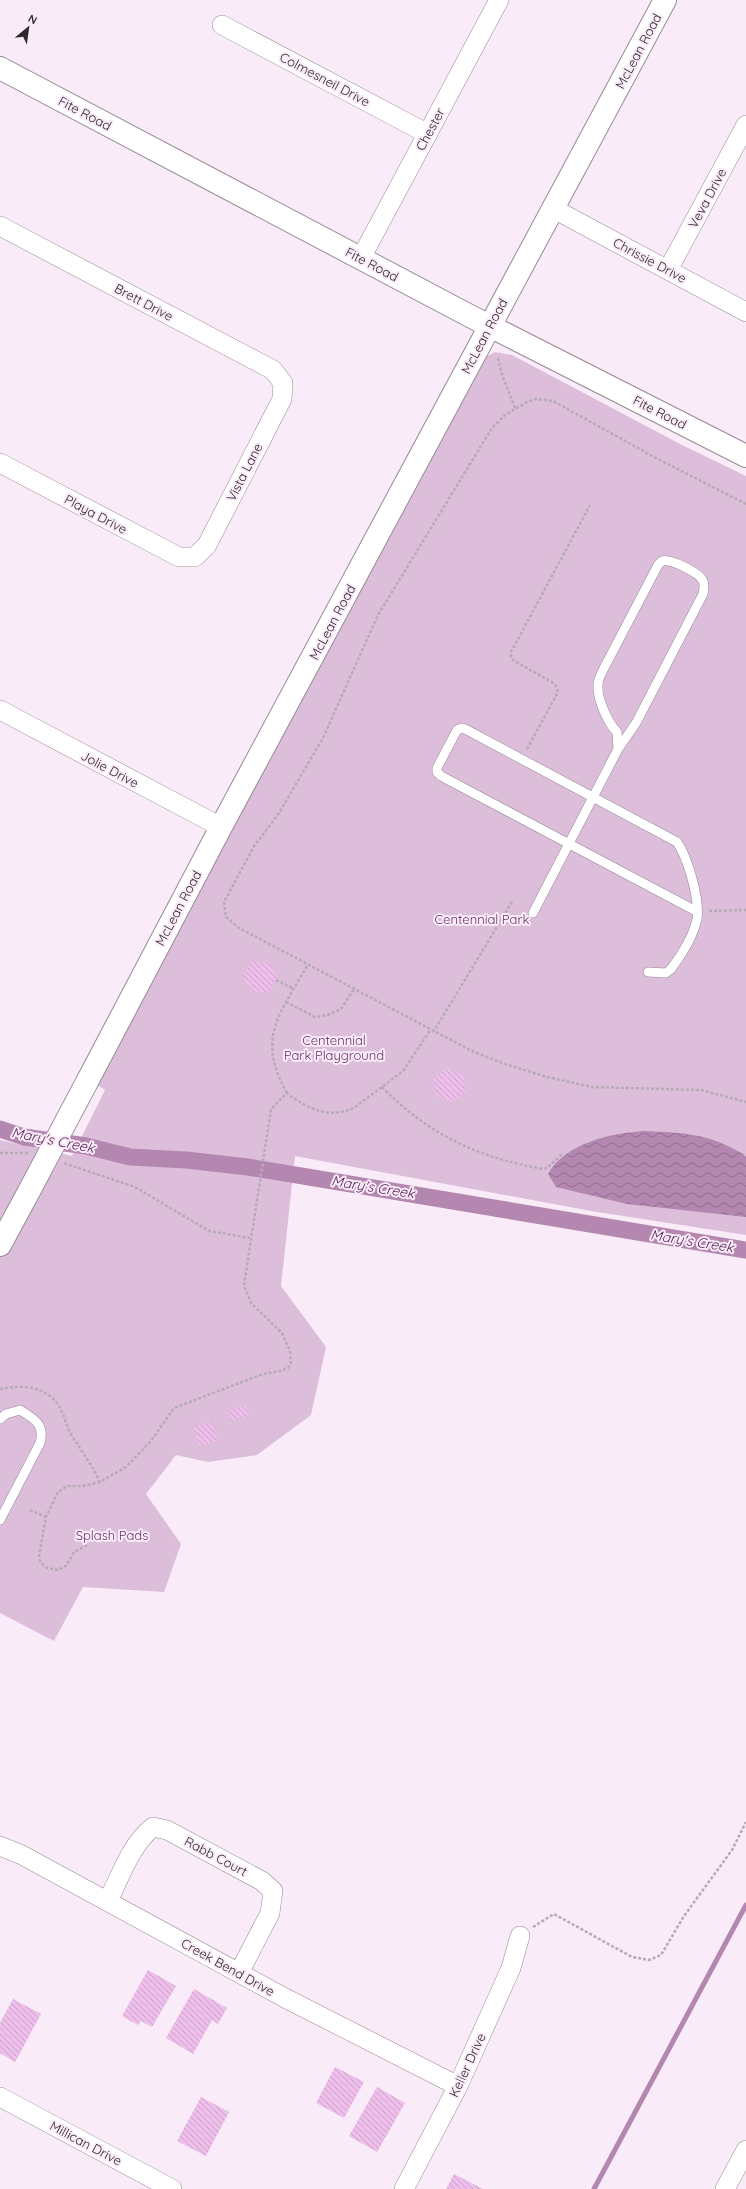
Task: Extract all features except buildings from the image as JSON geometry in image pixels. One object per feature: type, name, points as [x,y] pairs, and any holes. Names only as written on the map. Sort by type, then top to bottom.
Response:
[{"type":"street","name":"Chester","points":[[361,258],[499,0]]},
{"type":"street","name":"McLean Road","points":[[0,1245],[28,1195],[221,827],[665,0]]},
{"type":"street","name":"Colmesneil Drive","points":[[222,25],[428,134]]},
{"type":"street","name":"Fite Road","points":[[0,68],[490,326],[746,456]]},
{"type":"street","name":"Veva Drive","points":[[668,270],[746,125]]},
{"type":"street","name":"Chrissie Drive","points":[[554,209],[746,312]]},
{"type":"street","name":"Brett Drive","points":[[0,226],[273,370],[283,383]]},
{"type":"street","name":"Vista Lane","points":[[195,557],[207,545],[282,399],[283,383]]},
{"type":"street","name":"Playa Drive","points":[[0,463],[179,557],[195,557]]},
{"type":"street","name":"Jolie Drive","points":[[0,710],[221,827]]},
{"type":"street","name":"Rabb Court","points":[[108,1901],[137,1844],[144,1834],[153,1827],[167,1830],[262,1881],[273,1891],[270,1913],[239,1973]]},
{"type":"street","name":"Creek Bend Drive","points":[[0,1846],[22,1855],[239,1973],[458,2086]]},
{"type":"street","name":"Keller Drive","points":[[404,2189],[458,2086],[511,1968],[520,1936]]},
{"type":"street","name":"Millican Drive","points":[[0,2097],[172,2189]]},
{"type":"street","points":[[725,2189],[746,2150]]},
{"type":"lane","points":[[533,914],[595,797],[618,749],[636,723],[703,594],[705,586],[703,580],[698,575],[666,560],[658,565],[604,670],[598,685],[606,716],[610,725],[618,732],[618,749]]},
{"type":"lane","points":[[648,972],[666,973],[671,969],[693,930],[697,919],[694,888],[681,848],[677,842],[595,797],[462,728],[457,730],[437,768],[438,772],[442,776],[696,911]]},
{"type":"lane","points":[[0,1419],[13,1411],[20,1410],[36,1419],[41,1426],[42,1435],[40,1443],[0,1520]]},
{"type":"path","points":[[498,358],[501,372],[515,408]]},
{"type":"path","points":[[746,504],[654,458],[553,401],[536,399],[515,408],[505,415],[483,442],[378,615],[323,738],[279,813],[253,848],[224,902],[226,917],[239,928],[472,1051],[505,1064],[576,1084],[606,1089],[701,1090],[746,1102]]},
{"type":"path","points":[[522,759],[558,692],[556,686],[552,682],[514,661],[510,657],[511,652],[590,505]]},
{"type":"path","points":[[308,964],[276,1022],[271,1043],[274,1064],[287,1093],[303,1105],[318,1112],[331,1114],[344,1112],[354,1108],[403,1071],[429,1032],[434,1031],[512,902]]},
{"type":"path","points":[[696,911],[733,912],[746,910]]},
{"type":"path","points":[[276,980],[294,989]]},
{"type":"path","points":[[286,1002],[315,1017],[328,1015],[341,1009],[354,989]]},
{"type":"path","points":[[382,1087],[400,1105],[422,1123],[448,1139],[480,1154],[543,1169],[547,1168],[562,1154]]},
{"type":"path","points":[[87,1545],[74,1552],[66,1566],[58,1570],[47,1568],[41,1563],[39,1556],[46,1516],[55,1496],[63,1488],[83,1486],[100,1482],[116,1474],[137,1458],[174,1408],[263,1374],[288,1368],[290,1364],[290,1352],[282,1333],[251,1303],[244,1285],[269,1117],[273,1104],[287,1093]]},
{"type":"path","points":[[0,1153],[31,1153]]},
{"type":"path","points":[[62,1162],[134,1187],[209,1231],[250,1238]]},
{"type":"path","points":[[0,1389],[19,1385],[40,1390],[56,1403],[66,1426],[92,1465],[100,1482]]},
{"type":"path","points":[[30,1510],[46,1516]]},
{"type":"path","points":[[520,1936],[554,1914],[632,1957],[650,1960],[662,1955],[684,1916],[732,1850],[746,1822]]},
{"type":"green space","name":"Centennial Park","points":[[495,352],[512,355],[680,444],[746,476],[746,1235],[591,1211],[295,1156],[281,1286],[326,1347],[311,1415],[257,1455],[208,1462],[176,1455],[146,1494],[181,1544],[164,1592],[83,1587],[54,1641],[0,1613],[0,1140],[72,1156],[105,1090],[96,1084],[191,902],[484,358]]},
{"type":"water","points":[[644,1131],[695,1135],[718,1142],[743,1154],[746,1157],[746,1217],[627,1204],[556,1187],[548,1174],[556,1163],[577,1147],[604,1137]]},
{"type":"waterway","name":"Mary's Creek","points":[[0,1129],[24,1137],[86,1146],[130,1157],[186,1160],[248,1167],[746,1250]]},
{"type":"waterway","points":[[594,2189],[746,1905]]},
{"type":"park label","name":"Centennial Park Playground","points":[[334,1048]]},
{"type":"park label","name":"Splash Pads","points":[[112,1535]]}]
